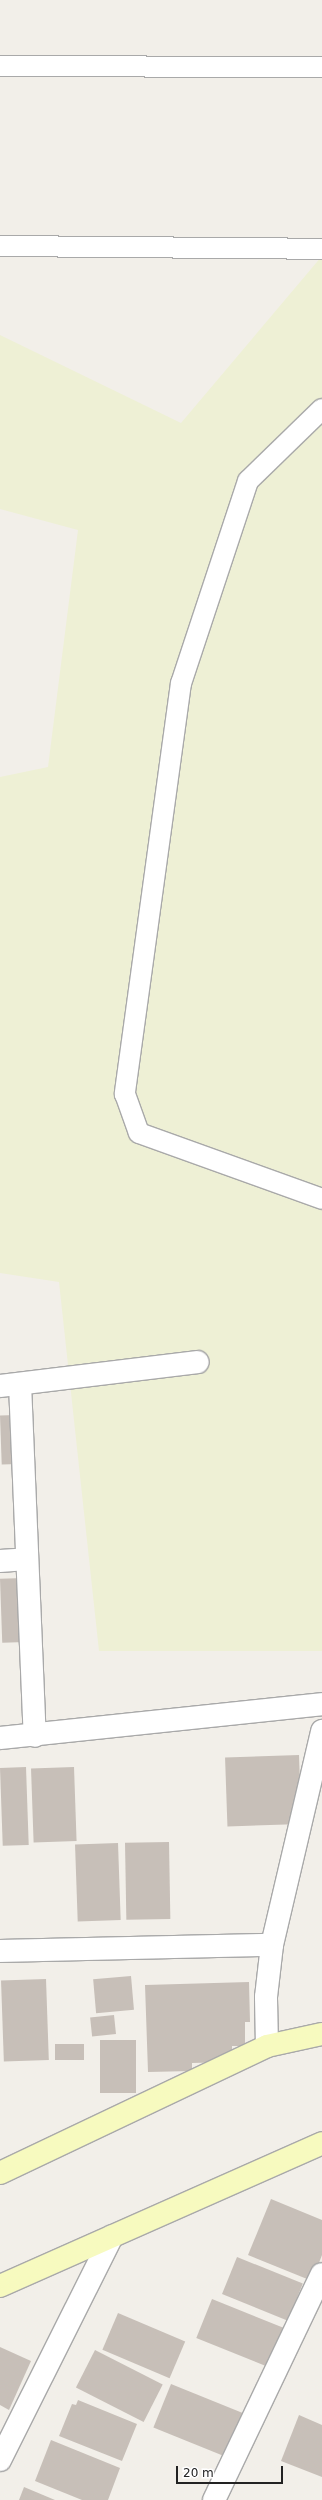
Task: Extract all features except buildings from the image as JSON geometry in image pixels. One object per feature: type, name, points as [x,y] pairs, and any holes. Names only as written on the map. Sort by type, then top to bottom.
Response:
[{"type":"street","points":[[35,1736],[26,1559],[10,1385],[198,1362]]},
{"type":"street","points":[[0,1561],[26,1559]]},
{"type":"street","points":[[0,1738],[35,1736],[322,1704]]},
{"type":"street","points":[[267,2046],[266,1998],[272,1945],[322,1732]]},
{"type":"street","points":[[0,1951],[272,1945]]},
{"type":"street","points":[[0,2173],[267,2046],[322,2034]]},
{"type":"street","points":[[0,2286],[322,2143]]},
{"type":"street","points":[[0,2460],[112,2236]]},
{"type":"street","points":[[214,2500],[322,2274]]},
{"type":"lane","points":[[0,66],[322,67]]},
{"type":"lane","points":[[0,246],[322,249]]},
{"type":"lane","points":[[322,410],[248,481],[181,683],[125,1094],[139,1133],[322,1199]]},
{"type":"green space","points":[[322,256],[322,1651],[99,1651],[59,1282],[0,1273],[0,777],[48,767],[78,530],[0,509],[0,335],[181,423]]}]
